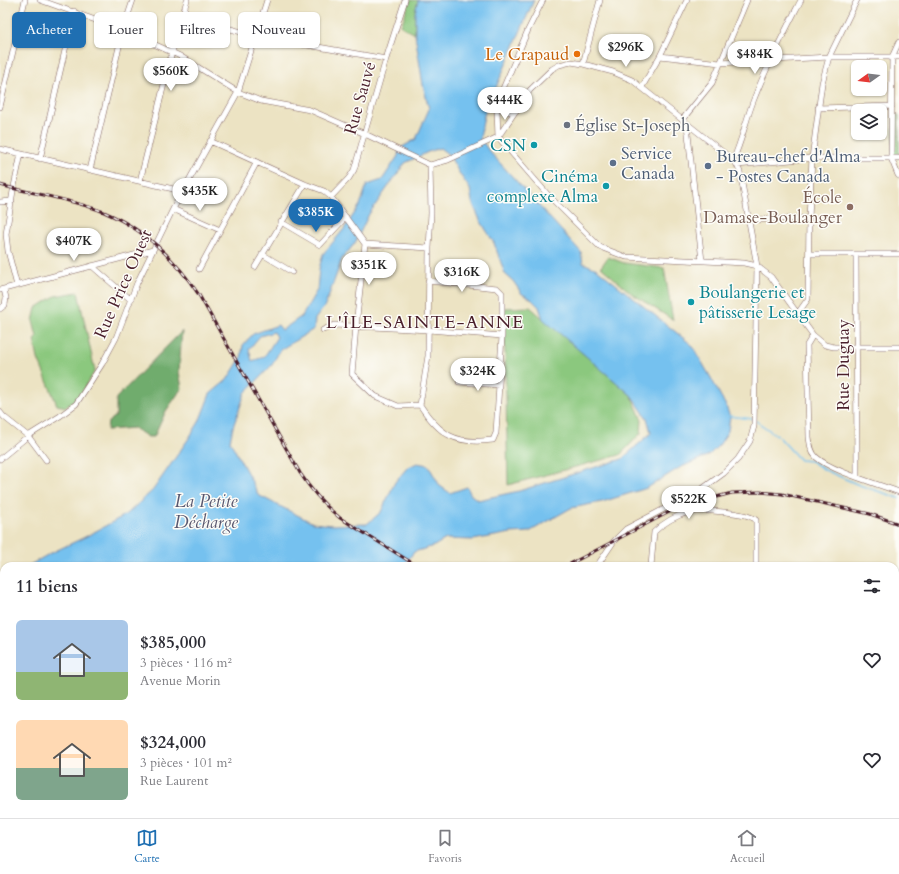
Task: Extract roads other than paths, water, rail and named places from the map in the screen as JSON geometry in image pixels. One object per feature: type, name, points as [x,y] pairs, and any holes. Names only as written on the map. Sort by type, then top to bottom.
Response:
[{"type":"street","points":[[0,107],[25,0]]},
{"type":"street","points":[[40,0],[94,19]]},
{"type":"street","points":[[129,12],[133,0]]},
{"type":"street","points":[[184,12],[187,0]]},
{"type":"street","name":"Rue Price Ouest","points":[[263,12],[267,0]]},
{"type":"street","name":"Rue Sauvé","points":[[331,197],[354,170],[386,58],[405,0]]},
{"type":"street","points":[[543,0],[528,30],[498,104],[496,123],[498,137],[548,195],[600,247],[626,257],[744,263],[757,266],[771,277],[813,335],[824,345],[834,347],[899,347]]},
{"type":"street","points":[[583,64],[600,0]]},
{"type":"street","points":[[642,87],[660,56],[687,0]]},
{"type":"street","points":[[682,120],[712,84],[746,0]]},
{"type":"street","points":[[732,160],[737,151],[754,99],[771,59],[801,0]]},
{"type":"street","points":[[798,313],[808,299],[809,218],[812,158],[822,83],[829,57],[857,0]]},
{"type":"street","points":[[40,159],[74,11]]},
{"type":"street","points":[[899,42],[892,57],[891,158],[899,176]]},
{"type":"street","points":[[157,45],[180,56],[238,92],[261,101],[310,110],[402,150],[430,165],[448,160],[498,137],[530,90],[552,69],[564,63],[571,62],[583,64],[619,74],[632,80],[737,165],[740,172],[757,266],[754,426],[750,441],[738,459],[724,473],[702,489],[626,529],[614,541],[600,562]]},
{"type":"street","points":[[320,47],[386,58]]},
{"type":"street","points":[[90,170],[119,48]]},
{"type":"street","points":[[140,181],[173,48]]},
{"type":"street","name":"Rue Price Ouest","points":[[0,459],[28,436],[76,404],[96,374],[116,338],[130,298],[152,250],[182,191],[238,92],[252,48]]},
{"type":"street","points":[[660,56],[720,63],[829,57],[899,57]]},
{"type":"street","points":[[498,104],[504,111],[516,111]]},
{"type":"street","points":[[818,108],[892,106]]},
{"type":"street","points":[[687,125],[702,261]]},
{"type":"street","points":[[210,141],[305,184],[324,191],[331,197],[365,244],[352,374],[376,396],[398,406],[420,404]]},
{"type":"street","points":[[0,149],[182,191]]},
{"type":"street","points":[[17,286],[8,251],[6,234],[21,154]]},
{"type":"street","points":[[737,165],[812,158],[899,158]]},
{"type":"street","points":[[199,269],[257,162]]},
{"type":"street","points":[[428,281],[497,288],[502,292],[502,336],[496,434],[493,440],[475,443],[456,438],[445,433],[428,417],[420,404],[428,356],[428,281],[431,213],[430,165]]},
{"type":"street","points":[[255,266],[305,184]]},
{"type":"street","points":[[0,202],[12,201]]},
{"type":"street","points":[[173,209],[220,230]]},
{"type":"street","points":[[282,222],[320,245],[346,217]]},
{"type":"street","points":[[749,220],[809,218]]},
{"type":"street","points":[[365,244],[429,248]]},
{"type":"street","points":[[0,308],[5,305],[6,298],[2,290],[152,250]]},
{"type":"street","points":[[262,254],[292,272]]},
{"type":"street","points":[[809,254],[899,254]]},
{"type":"street","name":"Rue Duguay","points":[[856,254],[856,476]]},
{"type":"street","points":[[92,266],[130,298]]},
{"type":"street","points":[[324,330],[334,324],[502,336]]},
{"type":"street","points":[[813,335],[807,345],[810,447],[822,462],[838,470],[899,492]]},
{"type":"street","points":[[459,382],[499,385]]},
{"type":"street","points":[[0,412],[28,436],[46,460]]},
{"type":"street","points":[[651,562],[654,532],[662,524],[687,512],[698,510],[744,514],[754,518],[756,520],[756,562]]},
{"type":"water","name":"La Petite Décharge","points":[[418,0],[534,0],[484,115],[480,138],[489,151],[581,252],[583,263],[597,269],[692,345],[726,406],[730,417],[728,431],[720,444],[709,455],[679,468],[647,488],[602,502],[571,508],[529,532],[511,533],[473,540],[446,539],[434,546],[414,552],[406,562],[35,562],[127,514],[153,490],[189,438],[199,422],[210,394],[227,380],[241,358],[243,345],[253,334],[278,325],[282,330],[302,316],[317,290],[319,269],[323,254],[344,229],[360,205],[367,185],[382,180],[398,156],[399,149],[416,139],[429,109],[423,85],[415,34],[415,13]],"holes":[[[440,148],[449,155],[470,189],[472,202],[480,220],[494,243],[505,274],[513,281],[522,294],[530,298],[539,307],[543,319],[631,395],[647,418],[651,433],[622,459],[519,491],[478,500],[471,495],[467,487],[450,493],[440,486],[428,465],[417,463],[407,468],[395,482],[381,512],[367,524],[332,525],[313,523],[258,495],[230,441],[233,427],[245,393],[272,365],[280,350],[314,329],[315,319],[325,306],[342,259],[355,243],[369,214],[405,163]],[[274,332],[277,337],[264,357],[252,361],[249,349],[260,336]]]},
{"type":"waterway","points":[[729,416],[753,419]]},
{"type":"waterway","points":[[756,421],[779,437],[800,460],[811,461],[825,470],[859,485],[899,498]]},
{"type":"railway","points":[[0,185],[66,200],[104,212],[132,227],[158,247],[180,270],[199,295],[300,473],[313,491],[323,503],[340,518],[411,562]]},
{"type":"railway","points":[[574,562],[675,509],[732,493],[760,492],[782,494],[870,514],[899,524]]},
{"type":"place","name":"Le Crapaud","points":[[577,54]]},
{"type":"place","name":"Église St-Joseph","points":[[567,125]]},
{"type":"place","name":"CSN","points":[[534,145]]},
{"type":"place","name":"Service Canada","points":[[613,163]]},
{"type":"place","name":"Bureau-chef d'Alma - Postes Canada","points":[[708,166]]},
{"type":"place","name":"Cinéma complexe Alma","points":[[606,186]]},
{"type":"place","name":"École Damase-Boulanger","points":[[850,207]]},
{"type":"place","name":"Boulangerie et pâtisserie Lesage","points":[[691,302]]},
{"type":"district","name":"L'ÎLE-SAINTE-ANNE","points":[[425,322]]}]
